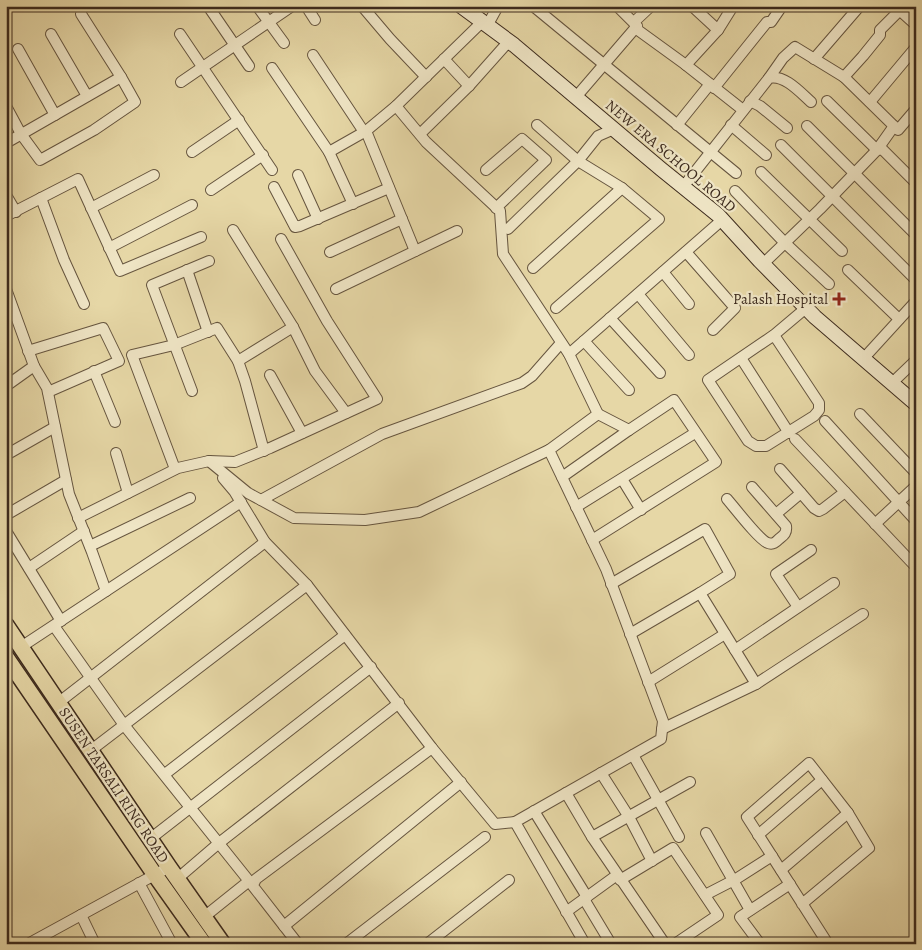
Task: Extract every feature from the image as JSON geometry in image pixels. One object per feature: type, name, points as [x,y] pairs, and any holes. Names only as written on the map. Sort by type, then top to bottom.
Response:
[{"type":"main road","name":"SUSEN TARSALI RING ROAD","points":[[6,625],[223,944]]},
{"type":"main road","name":"SUSEN TARSALI RING ROAD","points":[[6,657],[204,944]]},
{"type":"street","points":[[208,6],[249,66]]},
{"type":"street","points":[[257,6],[284,43]]},
{"type":"street","points":[[182,82],[292,6]]},
{"type":"street","points":[[306,6],[315,20]]},
{"type":"street","points":[[362,6],[426,77]]},
{"type":"street","name":"NEW ERA SCHOOL ROAD","points":[[461,6],[509,41],[722,220],[806,308],[916,404]]},
{"type":"street","points":[[329,152],[365,132],[396,106],[444,59],[484,24],[498,6]]},
{"type":"street","points":[[533,6],[736,173]]},
{"type":"street","points":[[617,6],[634,25],[743,110]]},
{"type":"street","points":[[576,97],[651,6]]},
{"type":"street","points":[[692,6],[718,30]]},
{"type":"street","points":[[686,65],[718,30],[733,6]]},
{"type":"street","points":[[677,125],[782,6]]},
{"type":"street","points":[[814,59],[857,7]]},
{"type":"street","points":[[844,77],[880,35],[880,30],[897,8],[916,25]]},
{"type":"street","points":[[6,106],[21,134],[40,160],[94,130],[135,102],[81,14]]},
{"type":"street","points":[[51,34],[87,96]]},
{"type":"street","points":[[180,34],[272,170]]},
{"type":"street","points":[[420,134],[469,86],[509,41]]},
{"type":"street","points":[[870,102],[916,47]]},
{"type":"street","points":[[683,187],[783,58],[795,48],[844,77],[898,130],[916,109]]},
{"type":"street","points":[[18,49],[55,115]]},
{"type":"street","points":[[313,55],[365,132],[415,251]]},
{"type":"street","points":[[444,59],[469,86]]},
{"type":"street","points":[[272,68],[329,152],[353,204]]},
{"type":"street","points":[[768,78],[775,76],[785,81],[811,102]]},
{"type":"street","points":[[6,143],[121,77]]},
{"type":"street","points":[[750,101],[760,106],[786,128]]},
{"type":"street","points":[[827,101],[877,150],[882,149],[916,183]]},
{"type":"street","points":[[396,106],[426,142],[500,211],[503,254],[569,354],[598,414],[629,430]]},
{"type":"street","points":[[192,152],[239,120]]},
{"type":"street","points":[[538,124],[578,161],[622,188],[659,219],[556,308]]},
{"type":"street","points":[[731,126],[766,155]]},
{"type":"street","points":[[807,126],[916,235]]},
{"type":"street","points":[[763,264],[877,150],[894,126]]},
{"type":"street","points":[[508,229],[578,161],[598,136],[614,129]]},
{"type":"street","points":[[486,170],[522,139],[546,160],[496,208]]},
{"type":"street","points":[[781,145],[916,280]]},
{"type":"street","points":[[212,190],[263,155]]},
{"type":"street","points":[[761,172],[842,251]]},
{"type":"street","points":[[91,208],[154,176]]},
{"type":"street","points":[[298,176],[318,219]]},
{"type":"street","points":[[6,195],[11,214],[78,178],[120,271],[201,237]]},
{"type":"street","points":[[274,186],[295,227],[389,188]]},
{"type":"street","points":[[533,268],[622,188]]},
{"type":"street","points":[[735,191],[785,243],[830,284]]},
{"type":"street","points":[[41,198],[64,260],[84,304]]},
{"type":"street","points":[[110,248],[192,205]]},
{"type":"street","points":[[330,252],[402,219]]},
{"type":"street","points":[[569,354],[722,220]]},
{"type":"street","points":[[233,230],[293,327],[315,371],[346,413]]},
{"type":"street","points":[[336,289],[457,231]]},
{"type":"street","points":[[78,518],[175,469],[209,461],[235,462],[264,451],[377,399],[327,321],[281,239]]},
{"type":"street","points":[[686,252],[735,308],[713,330]]},
{"type":"street","points":[[192,392],[152,285],[209,261]]},
{"type":"street","points":[[187,270],[208,332]]},
{"type":"street","points":[[848,270],[900,319]]},
{"type":"street","points":[[663,272],[690,304]]},
{"type":"street","points":[[6,289],[34,366],[48,392],[69,494],[106,591]]},
{"type":"street","points":[[638,294],[689,355]]},
{"type":"street","points":[[774,335],[819,403],[818,410],[792,436],[766,446],[756,446],[748,441],[708,380],[774,335],[806,308]]},
{"type":"street","points":[[864,358],[900,319],[914,308]]},
{"type":"street","points":[[610,318],[660,373]]},
{"type":"street","points":[[238,361],[293,327]]},
{"type":"street","points":[[28,351],[103,328],[119,361]]},
{"type":"street","points":[[48,392],[132,355],[174,345],[218,328],[238,361],[264,451]]},
{"type":"street","points":[[584,341],[629,390]]},
{"type":"street","points":[[261,500],[382,434],[522,382],[532,376],[561,343]]},
{"type":"street","points":[[132,355],[175,469]]},
{"type":"street","points":[[741,358],[792,436],[916,567]]},
{"type":"street","points":[[892,383],[916,360]]},
{"type":"street","points":[[6,386],[34,366]]},
{"type":"street","points":[[94,371],[115,422]]},
{"type":"street","points":[[270,375],[302,433]]},
{"type":"street","points":[[562,477],[674,400],[716,462],[592,540]]},
{"type":"street","points":[[209,461],[248,494],[294,518],[365,520],[419,512],[549,450],[598,414]]},
{"type":"street","points":[[860,414],[916,473]]},
{"type":"street","points":[[824,421],[916,521]]},
{"type":"street","points":[[6,455],[55,427]]},
{"type":"street","points":[[576,507],[695,433]]},
{"type":"street","points":[[209,461],[241,502],[265,542],[307,586],[432,748],[495,824],[515,822],[661,740],[663,721],[611,584],[549,450]]},
{"type":"street","points":[[116,453],[128,493]]},
{"type":"street","points":[[780,469],[818,511],[845,492]]},
{"type":"street","points":[[622,479],[641,510]]},
{"type":"street","points":[[6,515],[66,480]]},
{"type":"street","points":[[875,524],[916,486]]},
{"type":"street","points":[[727,499],[759,536],[768,543],[777,541],[787,531],[786,526],[752,487]]},
{"type":"street","points":[[776,514],[801,493]]},
{"type":"street","points":[[90,546],[190,498]]},
{"type":"street","points":[[21,647],[241,502]]},
{"type":"street","points":[[611,584],[705,529],[730,574],[700,594],[630,634]]},
{"type":"street","points":[[6,531],[29,568],[57,623],[124,725],[165,774],[298,944]]},
{"type":"street","points":[[29,568],[84,531]]},
{"type":"street","points":[[58,703],[265,542]]},
{"type":"street","points":[[798,608],[776,574],[811,550]]},
{"type":"street","points":[[735,650],[834,584]]},
{"type":"street","points":[[90,751],[307,586]]},
{"type":"street","points":[[700,594],[756,684]]},
{"type":"street","points":[[662,729],[756,684],[863,614]]},
{"type":"street","points":[[648,682],[725,634]]},
{"type":"street","points":[[165,774],[345,635]]},
{"type":"street","points":[[150,839],[370,667]]},
{"type":"street","points":[[28,944],[155,875],[173,873],[219,843],[398,703]]},
{"type":"street","points":[[249,881],[254,883],[256,879],[432,748]]},
{"type":"street","points":[[633,755],[679,837]]},
{"type":"street","points":[[802,904],[870,848],[848,813],[809,763],[747,817],[802,904],[828,944]]},
{"type":"street","points":[[601,773],[629,816],[652,860]]},
{"type":"street","points":[[758,835],[822,780]]},
{"type":"street","points":[[284,926],[461,782]]},
{"type":"street","points":[[592,837],[690,782]]},
{"type":"street","points":[[566,793],[592,837],[665,944]]},
{"type":"street","points":[[534,811],[611,944]]},
{"type":"street","points":[[781,870],[848,813]]},
{"type":"street","points":[[515,822],[585,944]]},
{"type":"street","points":[[706,833],[750,910]]},
{"type":"street","points":[[346,944],[485,837]]},
{"type":"street","points":[[566,912],[619,878],[672,848],[718,915],[674,944]]},
{"type":"street","points":[[705,895],[733,881],[772,856]]},
{"type":"street","points":[[427,944],[509,880]]},
{"type":"street","points":[[204,917],[249,881]]},
{"type":"street","points":[[139,883],[172,944]]},
{"type":"street","points":[[760,944],[740,917],[790,884]]},
{"type":"street","points":[[81,915],[95,944]]},
{"type":"place","name":"Palash Hospital","points":[[839,299]]}]
